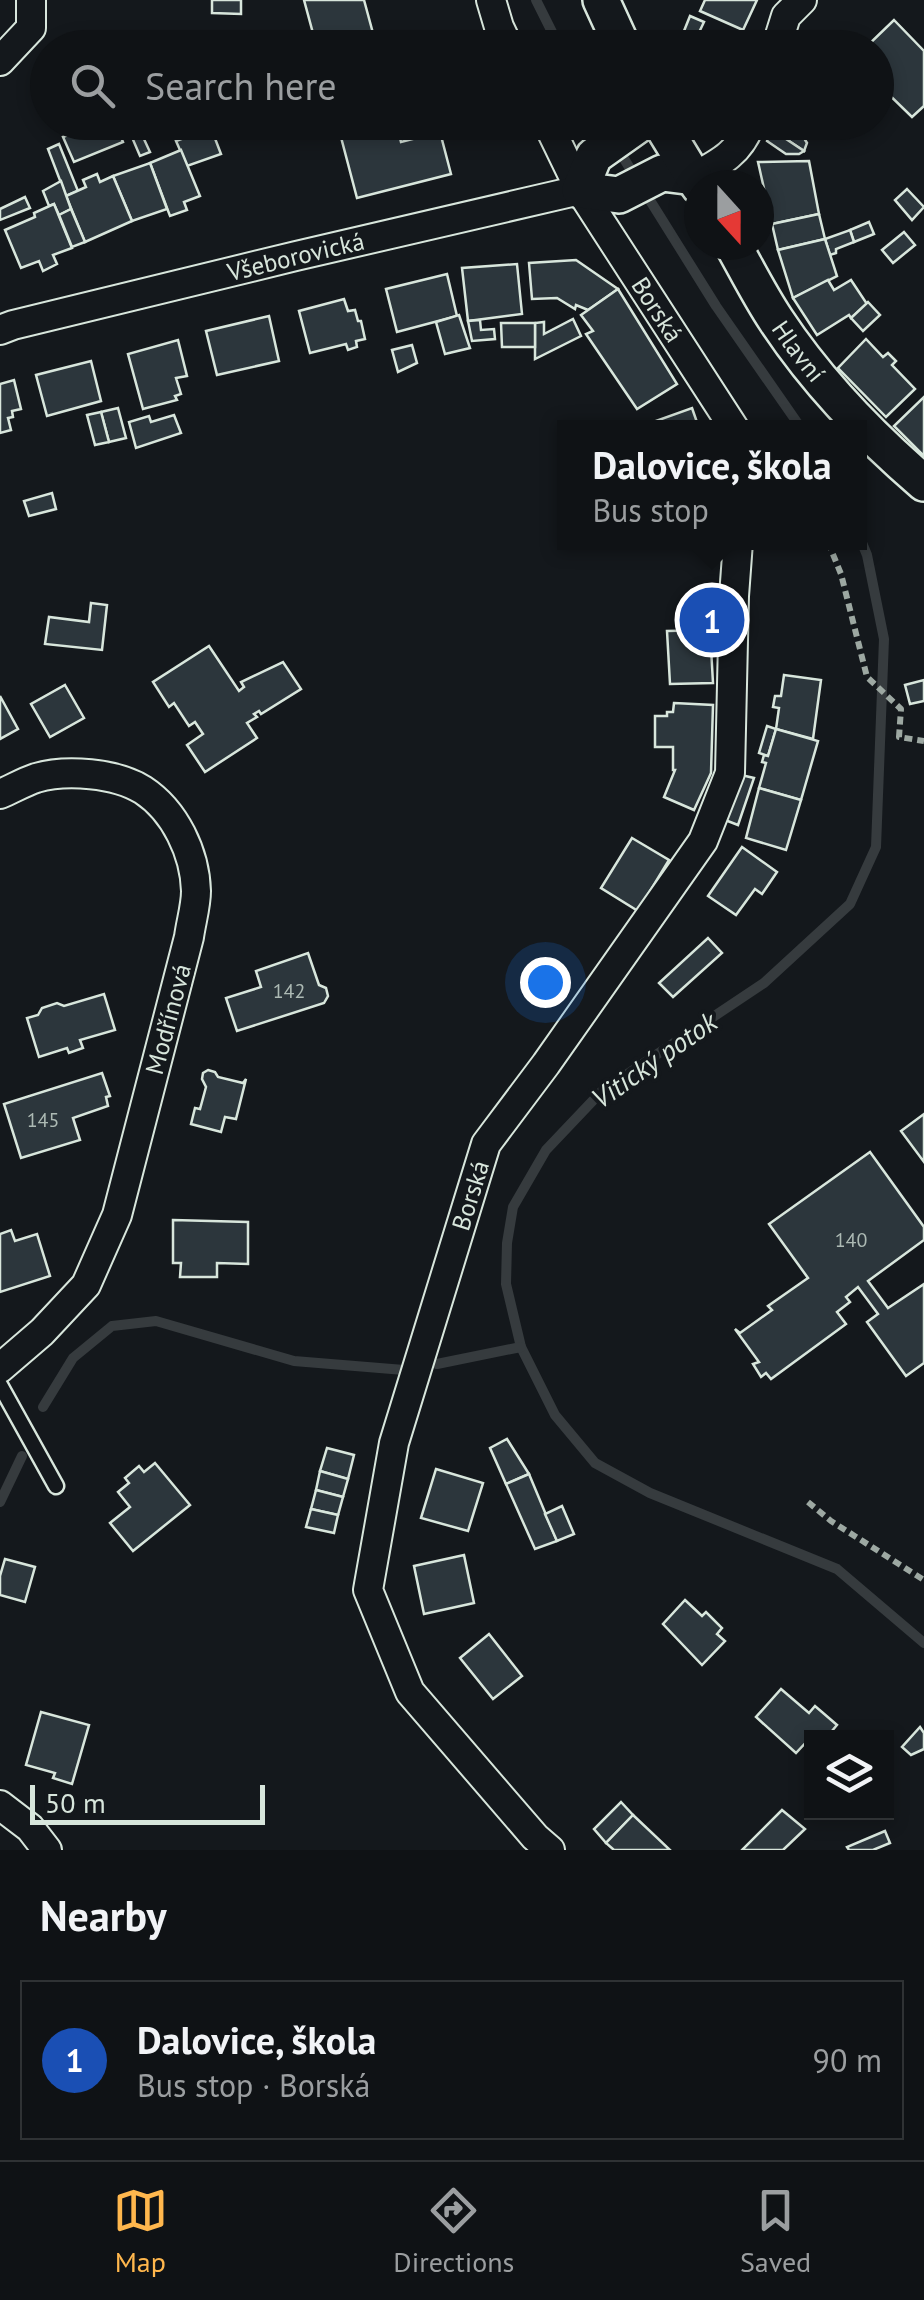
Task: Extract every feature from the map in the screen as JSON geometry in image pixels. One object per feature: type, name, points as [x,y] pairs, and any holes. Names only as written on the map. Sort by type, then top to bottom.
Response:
[{"type":"street","points":[[0,61],[30,28],[31,0]]},
{"type":"street","points":[[491,0],[500,30]]},
{"type":"street","points":[[601,0],[615,30]]},
{"type":"street","points":[[782,30],[786,16],[802,0]]},
{"type":"street","name":"Borská","points":[[555,140],[580,190],[729,420]]},
{"type":"street","points":[[620,140],[594,156],[580,190],[619,195],[684,179]]},
{"type":"street","points":[[657,140],[684,178]]},
{"type":"street","points":[[705,170],[725,161],[743,140]]},
{"type":"street","name":"Všeborovická","points":[[4,326],[580,190]]},
{"type":"street","name":"Hlavní","points":[[742,260],[776,320],[831,394],[858,420]]},
{"type":"street","name":"Hlavní","points":[[867,428],[924,483]]},
{"type":"street","name":"Borská","points":[[550,1850],[410,1692],[368,1590],[394,1442],[486,1144],[703,841],[730,773],[737,550]]},
{"type":"street","name":"Modřínová","points":[[0,794],[38,777],[77,773],[110,778],[142,790],[169,815],[188,846],[196,892],[189,937],[117,1215],[86,1285],[42,1332],[0,1368]]},
{"type":"street","points":[[0,1805],[30,1828],[47,1850]]},
{"type":"lane","points":[[0,1384],[56,1486]]},
{"type":"path","points":[[831,550],[868,677],[900,709],[899,738],[924,741]]},
{"type":"path","points":[[808,1502],[924,1580]]},
{"type":"building","points":[[212,0],[241,0],[241,14],[212,13]]},
{"type":"building","points":[[304,0],[364,0],[372,30],[312,30]]},
{"type":"building","points":[[705,0],[757,0],[743,30],[700,11]]},
{"type":"building","points":[[690,16],[704,22],[700,30],[684,30]]},
{"type":"building","points":[[894,20],[924,51],[924,106],[912,117],[894,100],[894,30],[884,30]]},
{"type":"building","points":[[64,140],[122,140],[123,142],[74,162]]},
{"type":"building","points":[[133,140],[144,140],[150,152],[140,156]]},
{"type":"building","points":[[216,140],[221,154],[187,166],[176,141]]},
{"type":"building","points":[[342,140],[442,140],[451,174],[357,198]]},
{"type":"building","points":[[788,140],[805,140],[804,151]]},
{"type":"building","points":[[788,140],[804,151],[786,154],[767,141]]},
{"type":"building","points":[[59,144],[78,191],[66,196],[48,149]]},
{"type":"building","points":[[181,150],[200,196],[184,202],[187,210],[170,216],[150,163]]},
{"type":"building","points":[[809,161],[819,214],[774,224],[774,170],[760,170],[758,162]]},
{"type":"building","points":[[150,163],[167,209],[132,221],[113,176]]},
{"type":"building","points":[[97,174],[100,182],[113,176],[132,221],[85,242],[66,196],[86,187],[83,180]]},
{"type":"building","points":[[61,181],[71,209],[59,215],[54,204],[49,206],[43,191]]},
{"type":"building","points":[[907,189],[924,207],[912,220],[895,200]]},
{"type":"building","points":[[25,197],[30,208],[0,220],[0,209]]},
{"type":"building","points":[[54,204],[72,248],[53,255],[57,264],[43,271],[39,261],[21,268],[5,230]]},
{"type":"building","points":[[71,209],[85,242],[72,247],[59,215]]},
{"type":"building","points":[[819,214],[825,239],[778,250],[774,224]]},
{"type":"building","points":[[869,222],[874,234],[854,242],[850,230]]},
{"type":"building","points":[[850,230],[854,242],[830,255],[825,239]]},
{"type":"building","points":[[904,232],[915,245],[893,263],[882,250]]},
{"type":"building","points":[[825,239],[837,276],[793,298],[778,250]]},
{"type":"building","points":[[576,260],[618,289],[588,310],[576,305],[575,309],[557,298],[532,299],[529,263]]},
{"type":"building","points":[[517,264],[522,314],[468,321],[462,268]]},
{"type":"building","points":[[447,274],[457,316],[397,332],[386,289]]},
{"type":"building","points":[[828,280],[834,290],[851,280],[867,304],[851,318],[849,315],[817,335],[793,298]]},
{"type":"building","points":[[618,289],[677,384],[637,409],[586,334],[593,331],[581,315]]},
{"type":"building","points":[[344,299],[348,311],[355,310],[361,321],[365,339],[356,341],[357,347],[348,350],[346,344],[310,353],[299,311]]},
{"type":"building","points":[[868,302],[880,315],[863,331],[851,318]]},
{"type":"building","points":[[459,315],[470,348],[445,354],[436,322]]},
{"type":"building","points":[[269,316],[279,361],[217,375],[206,331]]},
{"type":"building","points":[[573,319],[581,336],[535,359],[535,323],[544,322],[544,334]]},
{"type":"building","points":[[480,320],[481,330],[494,329],[495,339],[472,341],[468,321]]},
{"type":"building","points":[[501,323],[535,323],[535,347],[502,347]]},
{"type":"building","points":[[866,339],[883,357],[888,353],[896,361],[892,365],[915,389],[886,417],[838,368]]},
{"type":"building","points":[[178,340],[187,376],[176,378],[181,394],[175,396],[177,400],[143,409],[128,354]]},
{"type":"building","points":[[412,345],[417,363],[398,372],[392,350]]},
{"type":"building","points":[[91,361],[101,401],[47,416],[36,375]]},
{"type":"building","points":[[14,380],[21,409],[12,411],[13,417],[8,418],[11,430],[0,433],[0,384]]},
{"type":"building","points":[[924,397],[924,456],[894,426]]},
{"type":"building","points":[[118,408],[126,438],[109,442],[101,412]]},
{"type":"building","points":[[692,408],[696,420],[659,420]]},
{"type":"building","points":[[101,412],[109,442],[95,445],[87,415]]},
{"type":"building","points":[[174,415],[181,433],[136,448],[129,422],[149,416],[151,422]]},
{"type":"building","points":[[52,493],[56,509],[29,516],[24,501]]},
{"type":"building","points":[[91,603],[107,605],[102,650],[45,644],[49,617],[89,622]]},
{"type":"building","points":[[710,630],[713,683],[670,684],[667,631]]},
{"type":"building","points":[[209,646],[239,691],[244,687],[241,682],[283,662],[301,689],[261,714],[254,714],[257,717],[247,723],[257,738],[205,772],[187,745],[203,734],[195,722],[189,726],[174,703],[169,707],[153,682]]},
{"type":"building","points":[[784,675],[821,680],[813,739],[776,729],[779,708],[773,707],[775,696],[781,696]]},
{"type":"building","points":[[924,680],[924,701],[910,704],[905,685]]},
{"type":"building","points":[[65,685],[84,718],[50,737],[31,704]]},
{"type":"building","points":[[0,696],[18,729],[0,739]]},
{"type":"building","points":[[674,703],[713,705],[711,773],[694,810],[664,797],[675,770],[673,747],[655,747],[655,716],[673,712]]},
{"type":"building","points":[[767,726],[776,729],[768,756],[759,753]]},
{"type":"building","points":[[776,729],[818,741],[801,800],[759,788],[766,763],[762,762],[764,755],[768,756]]},
{"type":"building","points":[[741,775],[754,778],[738,825],[725,820]]},
{"type":"building","points":[[759,788],[801,800],[786,850],[746,838]]},
{"type":"building","points":[[632,838],[669,860],[638,911],[601,888]]},
{"type":"building","points":[[742,847],[777,872],[762,894],[755,889],[736,915],[708,896]]},
{"type":"building","points":[[708,938],[722,953],[673,997],[659,983]]},
{"type":"building","points":[[308,953],[319,985],[326,988],[328,996],[324,1003],[237,1031],[226,998],[261,987],[256,971]]},
{"type":"building","points":[[104,994],[115,1030],[80,1040],[83,1048],[69,1053],[67,1048],[39,1057],[27,1018],[57,1003],[64,1006]]},
{"type":"building","points":[[208,1070],[218,1077],[243,1083],[246,1079],[236,1119],[225,1117],[221,1132],[191,1124],[195,1108],[200,1109],[206,1087],[203,1073]]},
{"type":"building","points":[[102,1073],[110,1096],[106,1097],[108,1106],[73,1118],[80,1140],[21,1158],[4,1104]]},
{"type":"building","points":[[924,1114],[924,1162],[901,1131]]},
{"type":"building","points":[[870,1152],[924,1227],[924,1240],[868,1281],[888,1308],[924,1284],[924,1363],[906,1376],[867,1322],[878,1314],[858,1287],[846,1297],[850,1302],[837,1312],[846,1324],[771,1379],[766,1373],[761,1377],[753,1364],[759,1362],[735,1329],[740,1333],[772,1310],[768,1306],[808,1278],[769,1224]]},
{"type":"building","points":[[173,1220],[248,1222],[248,1264],[217,1263],[217,1277],[180,1277],[181,1263],[173,1263]]},
{"type":"building","points":[[11,1230],[15,1241],[37,1234],[50,1276],[0,1292],[0,1234]]},
{"type":"building","points":[[507,1439],[529,1474],[506,1484],[490,1448]]},
{"type":"building","points":[[327,1448],[354,1455],[348,1479],[320,1471]]},
{"type":"building","points":[[155,1463],[190,1505],[133,1551],[110,1523],[130,1507],[118,1492],[129,1483],[125,1478],[139,1466],[144,1472]]},
{"type":"building","points":[[436,1469],[483,1483],[468,1531],[421,1518]]},
{"type":"building","points":[[320,1471],[348,1479],[343,1497],[316,1490]]},
{"type":"building","points":[[529,1474],[557,1541],[535,1549],[506,1484]]},
{"type":"building","points":[[316,1490],[343,1497],[338,1515],[311,1509]]},
{"type":"building","points":[[562,1506],[574,1534],[557,1541],[545,1514]]},
{"type":"building","points":[[311,1509],[338,1515],[334,1533],[306,1527]]},
{"type":"building","points":[[464,1555],[474,1603],[424,1614],[414,1566]]},
{"type":"building","points":[[5,1559],[35,1567],[25,1602],[0,1595]]},
{"type":"building","points":[[685,1600],[702,1616],[706,1612],[722,1628],[717,1634],[725,1641],[702,1665],[663,1624]]},
{"type":"building","points":[[489,1634],[522,1676],[493,1699],[460,1658]]},
{"type":"building","points":[[781,1689],[809,1713],[815,1706],[837,1725],[833,1730],[804,1730],[804,1744],[796,1753],[756,1717]]},
{"type":"building","points":[[41,1712],[89,1725],[72,1784],[53,1778],[55,1773],[26,1765]]},
{"type":"building","points":[[920,1727],[924,1749],[911,1755],[902,1747]]},
{"type":"building","points":[[621,1802],[633,1815],[606,1843],[594,1829]]},
{"type":"building","points":[[782,1810],[805,1829],[783,1850],[742,1850]]},
{"type":"building","points":[[633,1815],[670,1850],[614,1850],[606,1843]]},
{"type":"building","points":[[885,1831],[890,1843],[873,1850],[847,1847]]},
{"type":"waterway","name":"Vitický potok","points":[[536,0],[551,30]]},
{"type":"waterway","name":"Vitický potok","points":[[612,140],[716,306],[795,420]]},
{"type":"waterway","name":"Vitický potok","points":[[865,550],[884,639],[876,847],[850,904],[764,983],[602,1091],[546,1150],[513,1207],[506,1284],[521,1347],[555,1415],[595,1463],[650,1493],[837,1569],[924,1643]]},
{"type":"waterway","points":[[43,1407],[73,1358],[112,1326],[156,1321],[294,1361],[404,1370]]},
{"type":"waterway","points":[[437,1364],[521,1347]]},
{"type":"waterway","points":[[0,1502],[22,1456]]},
{"type":"place","name":"Dalovice, škola","points":[[712,620]]}]
